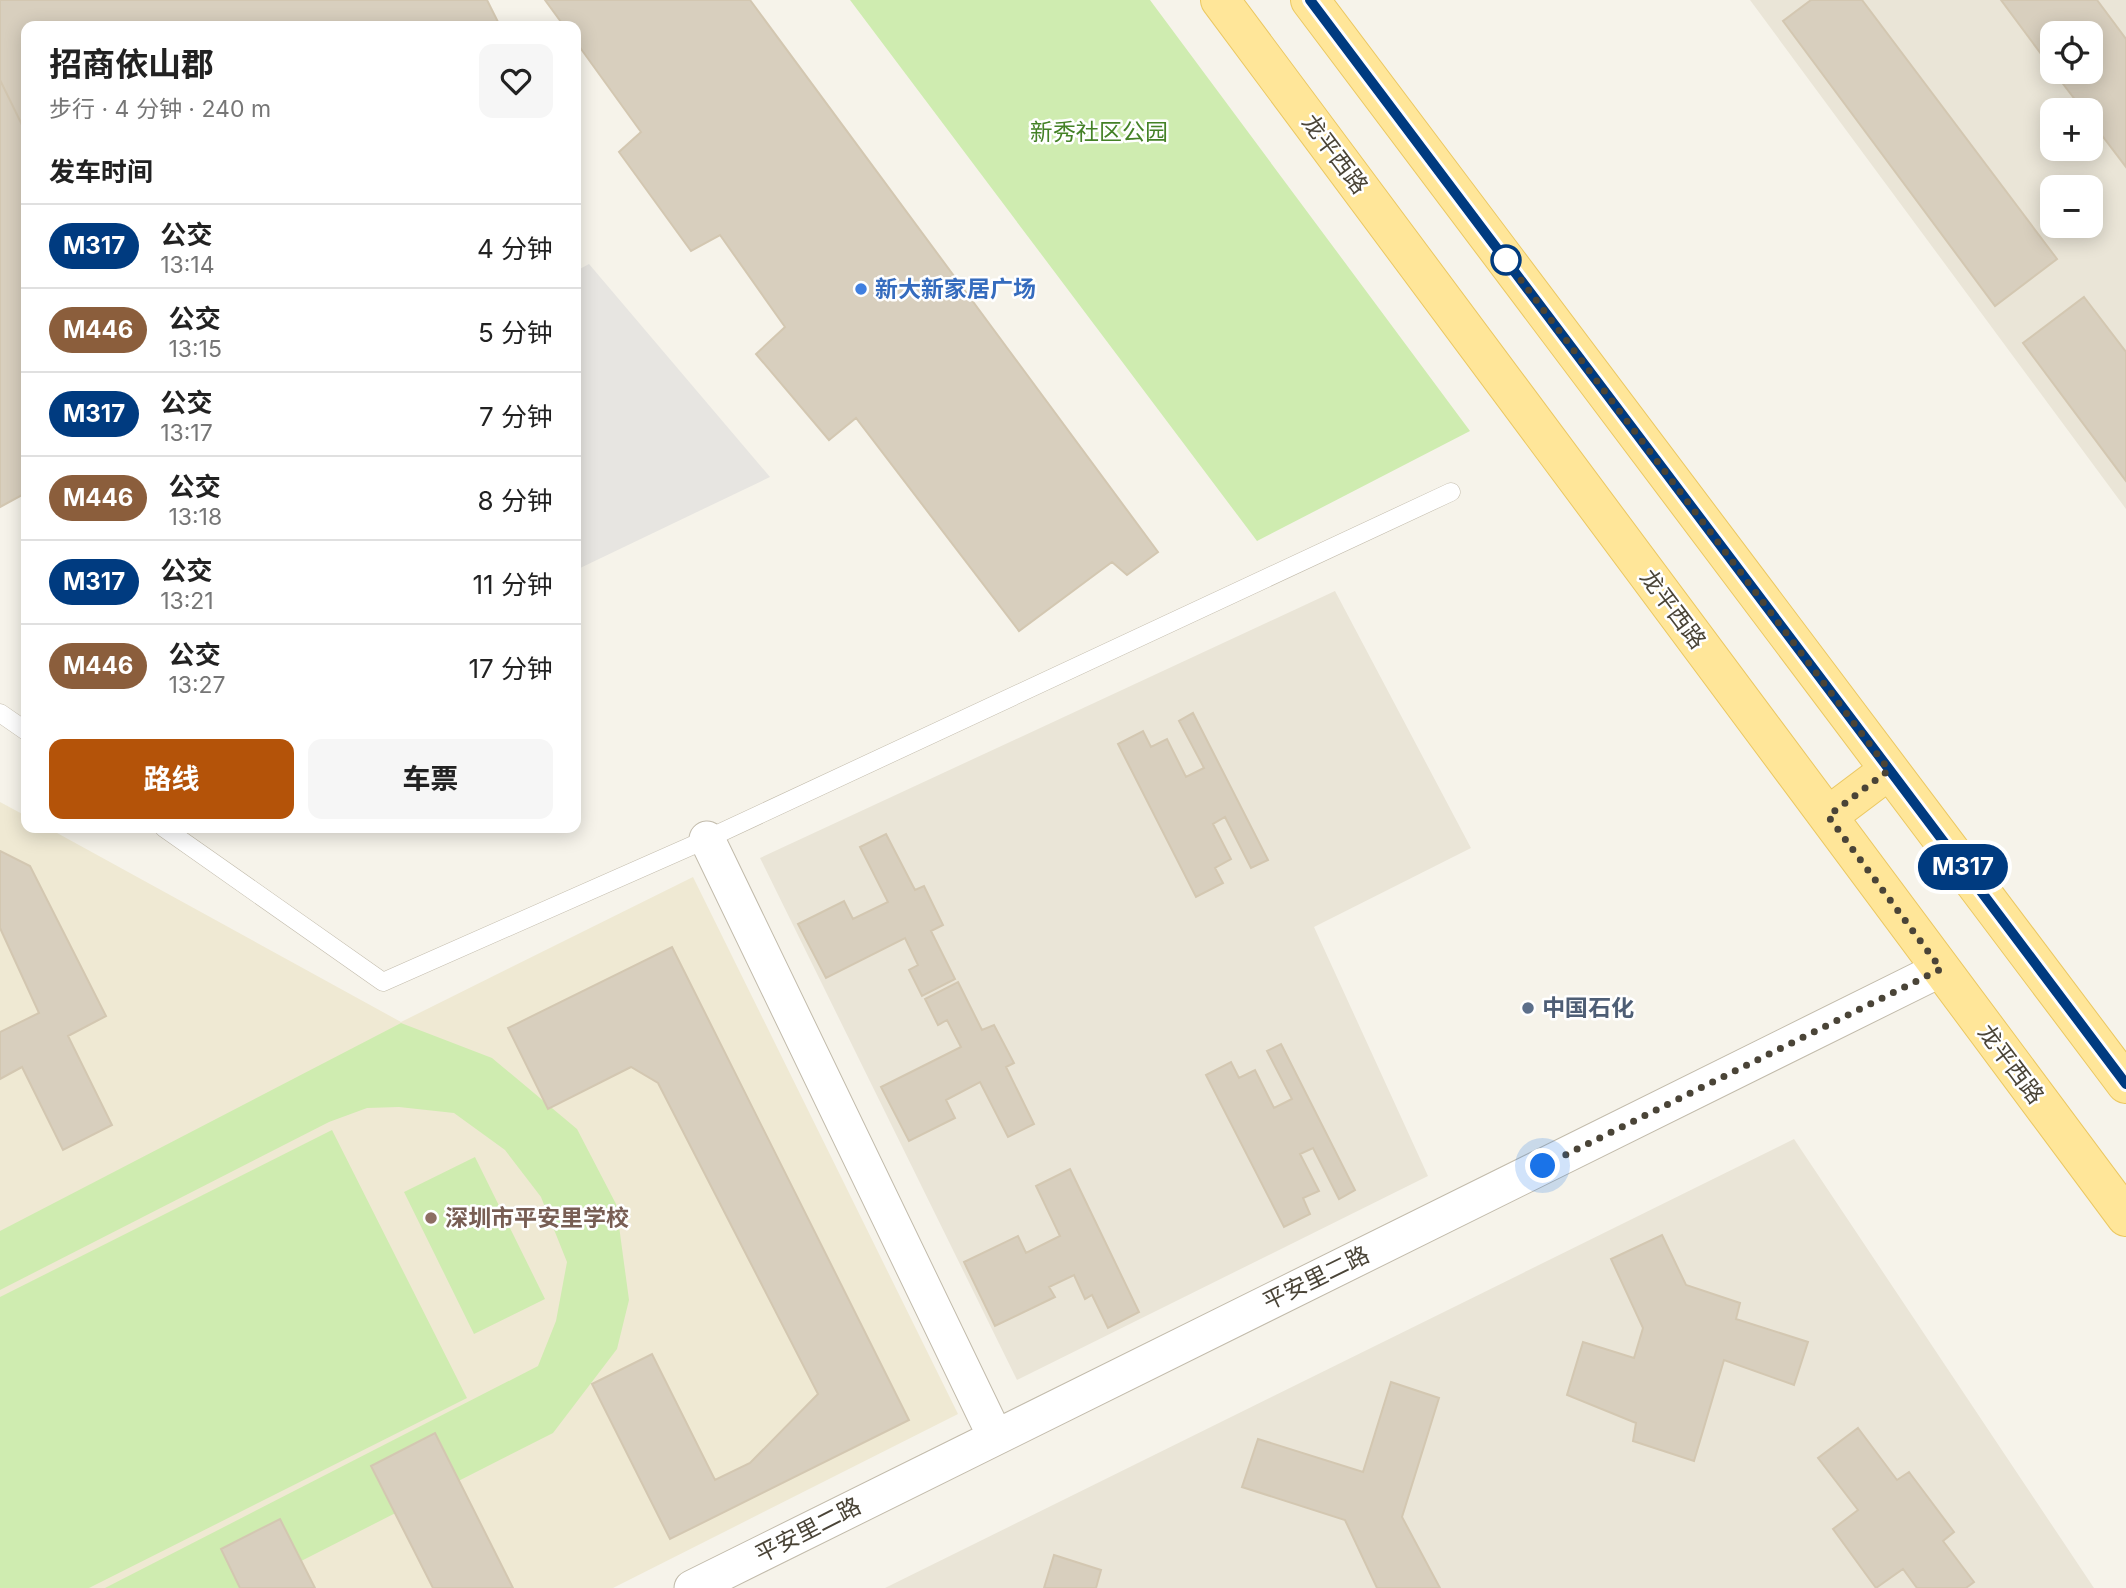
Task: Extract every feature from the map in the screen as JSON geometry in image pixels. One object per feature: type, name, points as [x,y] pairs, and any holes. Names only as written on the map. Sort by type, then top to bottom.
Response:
[{"type":"main road","name":"龙平西路","points":[[1220,0],[2126,1217]]},
{"type":"main road","points":[[1310,0],[2126,1084]]},
{"type":"main road","points":[[1828,816],[1889,770]]},
{"type":"street","points":[[707,839],[995,1436]]},
{"type":"street","name":"平安里二路","points":[[692,1588],[1941,969]]},
{"type":"lane","points":[[171,833],[383,982],[707,839],[1451,492]]},
{"type":"lane","points":[[0,713],[21,728]]},
{"type":"shaded area","points":[[1750,0],[2126,0],[2126,509]]},
{"type":"shaded area","points":[[589,264],[770,477],[581,568],[581,268]]},
{"type":"shaded area","points":[[1335,591],[1471,848],[1314,927],[1428,1176],[1017,1380],[760,858]]},
{"type":"shaded area","name":"深圳市平安里学校","points":[[0,802],[21,813],[21,833],[57,833],[401,1022],[693,877],[958,1414],[613,1588],[0,1588]]},
{"type":"shaded area","points":[[1794,1139],[2094,1588],[885,1588]]},
{"type":"green space","name":"新秀社区公园","points":[[850,0],[1150,0],[1470,431],[1257,541]]},
{"type":"green space","points":[[401,1023],[492,1058],[577,1129],[616,1204],[629,1300],[617,1349],[553,1433],[248,1588],[105,1588],[538,1366],[556,1321],[567,1262],[541,1197],[505,1150],[454,1113],[399,1107],[367,1108],[329,1122],[0,1290],[0,1231]]},
{"type":"green space","points":[[332,1130],[467,1398],[89,1588],[0,1588],[0,1297]]},
{"type":"green space","points":[[475,1157],[545,1299],[474,1334],[404,1192]]},
{"type":"building","points":[[0,0],[487,0],[498,21],[21,21],[21,123],[0,80]]},
{"type":"building","name":"新大新家居广场","points":[[545,0],[750,0],[1158,552],[1127,575],[1112,562],[1019,631],[856,418],[829,440],[756,354],[785,327],[720,235],[691,251],[619,152],[641,132],[581,49],[581,21],[560,21]]},
{"type":"building","points":[[1811,0],[1862,0],[2057,259],[1995,306],[1783,21]]},
{"type":"building","points":[[2001,0],[2097,0],[2126,39],[2126,167],[2103,137],[2103,98],[2074,98],[2063,84],[2103,84],[2103,21],[2040,21],[2040,52]]},
{"type":"building","points":[[0,80],[21,123],[21,496],[0,507]]},
{"type":"building","points":[[2084,297],[2126,352],[2126,481],[2023,343]]},
{"type":"building","points":[[1193,713],[1268,860],[1251,868],[1225,817],[1213,824],[1231,859],[1215,868],[1223,883],[1196,897],[1118,744],[1143,731],[1151,747],[1167,739],[1186,777],[1204,768],[1179,721]]},
{"type":"building","points":[[886,834],[915,890],[924,886],[943,925],[931,931],[955,979],[922,996],[909,970],[918,965],[905,938],[826,978],[798,924],[844,901],[853,919],[888,902],[860,847]]},
{"type":"building","points":[[0,851],[30,866],[106,1016],[68,1036],[112,1125],[63,1150],[22,1067],[0,1079],[0,1032],[39,1013],[0,928]]},
{"type":"building","points":[[672,947],[909,1420],[670,1539],[592,1384],[652,1354],[715,1480],[750,1463],[818,1394],[658,1083],[631,1067],[548,1109],[508,1028]]},
{"type":"building","points":[[958,982],[982,1030],[994,1025],[1014,1063],[1006,1067],[1034,1124],[1008,1137],[980,1082],[946,1100],[955,1118],[909,1141],[881,1087],[961,1047],[947,1020],[938,1025],[925,999]]},
{"type":"building","points":[[1281,1044],[1355,1190],[1339,1199],[1313,1148],[1300,1154],[1319,1191],[1303,1198],[1310,1214],[1284,1227],[1206,1075],[1231,1062],[1239,1078],[1255,1070],[1274,1108],[1292,1099],[1267,1051]]},
{"type":"building","points":[[1070,1169],[1139,1312],[1108,1328],[1092,1295],[1085,1299],[1074,1275],[1049,1287],[1055,1297],[995,1326],[964,1262],[1018,1236],[1026,1253],[1060,1236],[1036,1186]]},
{"type":"building","points":[[1662,1235],[1686,1285],[1740,1303],[1736,1319],[1808,1342],[1794,1385],[1724,1360],[1694,1461],[1633,1441],[1636,1423],[1567,1395],[1583,1342],[1634,1358],[1643,1328],[1611,1259]]},
{"type":"building","points":[[1391,1382],[1439,1398],[1402,1517],[1440,1588],[1377,1588],[1345,1520],[1242,1487],[1258,1439],[1363,1472]]},
{"type":"building","points":[[1858,1428],[1897,1480],[1909,1472],[1954,1532],[1943,1541],[1974,1582],[1966,1588],[1917,1588],[1903,1569],[1876,1588],[1833,1529],[1858,1510],[1818,1458]]},
{"type":"building","points":[[435,1433],[513,1588],[433,1588],[371,1466]]},
{"type":"building","points":[[280,1519],[315,1588],[240,1588],[221,1549]]},
{"type":"building","points":[[1054,1555],[1101,1570],[1096,1588],[1044,1588]]},
{"type":"bus line","name":"M317","points":[[1310,0],[2126,1084]]},
{"type":"place","name":"新大新家居广场","points":[[861,289]]},
{"type":"place","name":"中国石化","points":[[1528,1008]]},
{"type":"place","name":"深圳市平安里学校","points":[[431,1218]]},
{"type":"route","points":[[1506,260],[1889,770],[1828,816],[1941,969],[1543,1166]]}]
